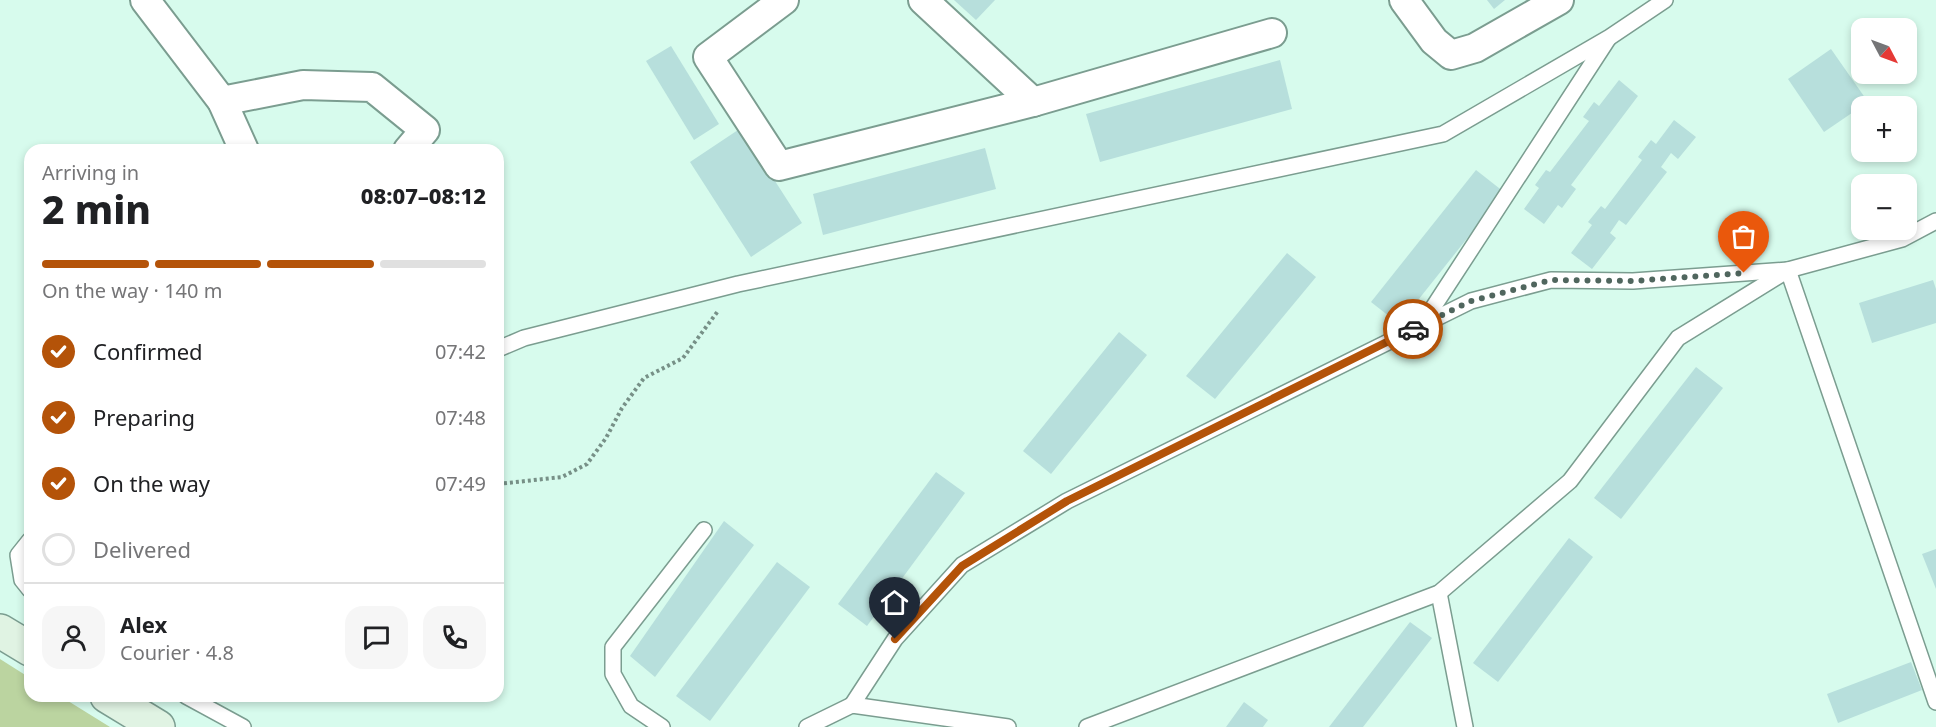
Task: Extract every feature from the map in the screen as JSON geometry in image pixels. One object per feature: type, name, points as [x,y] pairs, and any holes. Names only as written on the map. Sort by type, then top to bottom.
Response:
[{"type":"main road","points":[[0,631],[24,645]]},
{"type":"main road","points":[[117,702],[158,727]]},
{"type":"street","points":[[145,0],[222,101],[241,144]]},
{"type":"street","points":[[784,0],[708,57],[779,166],[1033,102],[1272,33]]},
{"type":"street","points":[[923,0],[1033,102]]},
{"type":"street","points":[[1404,0],[1434,41],[1451,55],[1474,48],[1559,0]]},
{"type":"street","points":[[222,101],[303,85],[372,87],[425,130],[413,144]]},
{"type":"lane","points":[[504,346],[524,338],[738,284],[1443,134],[1610,37],[1665,0]]},
{"type":"lane","points":[[1423,324],[1610,37]]},
{"type":"lane","points":[[807,727],[852,705],[895,639],[962,566],[1067,501],[1471,301],[1551,280],[1633,281],[1788,270],[1902,239],[1936,221]]},
{"type":"lane","points":[[1088,727],[1439,593],[1570,481],[1678,338],[1788,270]]},
{"type":"lane","points":[[1788,270],[1936,702]]},
{"type":"lane","points":[[662,727],[631,706],[613,674],[613,647],[704,530]]},
{"type":"lane","points":[[24,548],[18,555],[24,582]]},
{"type":"lane","points":[[1439,593],[1465,727]]},
{"type":"lane","points":[[197,702],[243,727]]},
{"type":"lane","points":[[852,705],[1008,727]]},
{"type":"path","points":[[504,483],[562,477],[587,464],[644,378],[683,358],[738,284]]},
{"type":"green space","points":[[0,659],[24,674],[24,702],[70,702],[110,727],[0,727]]},
{"type":"building","points":[[954,0],[995,0],[976,20]]},
{"type":"building","points":[[1487,0],[1505,0],[1494,9]]},
{"type":"building","points":[[671,46],[719,124],[694,140],[646,61]]},
{"type":"building","points":[[1831,49],[1851,78],[1851,84],[1855,84],[1864,96],[1851,96],[1851,114],[1824,132],[1788,79]]},
{"type":"building","points":[[1280,60],[1292,109],[1100,162],[1086,114]]},
{"type":"building","points":[[1619,80],[1638,96],[1571,185],[1576,189],[1562,208],[1558,205],[1544,224],[1524,209],[1539,188],[1535,185],[1546,170],[1550,172],[1589,121],[1583,117],[1594,102],[1599,106]]},
{"type":"building","points":[[1674,120],[1696,137],[1678,159],[1671,153],[1661,167],[1667,172],[1626,225],[1619,220],[1610,233],[1616,238],[1592,269],[1571,253],[1592,225],[1588,222],[1601,206],[1605,209],[1642,160],[1638,157],[1651,140],[1656,144]]},
{"type":"building","points":[[741,128],[802,223],[751,257],[690,162]]},
{"type":"building","points":[[985,148],[996,189],[823,235],[813,194]]},
{"type":"building","points":[[1476,170],[1504,192],[1399,324],[1371,302]]},
{"type":"building","points":[[1287,253],[1316,277],[1215,399],[1186,376]]},
{"type":"building","points":[[1933,280],[1936,289],[1936,323],[1872,343],[1859,303]]},
{"type":"building","points":[[1119,332],[1147,355],[1051,474],[1023,451]]},
{"type":"building","points":[[1696,367],[1723,388],[1621,519],[1594,498]]},
{"type":"building","points":[[936,472],[965,493],[867,626],[838,604]]},
{"type":"building","points":[[724,521],[754,545],[655,677],[630,656]]},
{"type":"building","points":[[1569,538],[1593,557],[1498,682],[1473,663]]},
{"type":"building","points":[[1936,549],[1936,589],[1922,554]]},
{"type":"building","points":[[777,562],[810,587],[710,721],[676,696]]},
{"type":"building","points":[[1410,622],[1432,638],[1363,727],[1329,727]]},
{"type":"building","points":[[1911,662],[1922,690],[1838,723],[1827,694]]},
{"type":"building","points":[[1244,702],[1268,720],[1263,727],[1226,727]]},
{"type":"way so far","points":[[1413,329],[1471,301],[1551,280],[1633,281],[1744,273]]},
{"type":"route","points":[[895,639],[962,566],[1067,501],[1413,329]]}]
